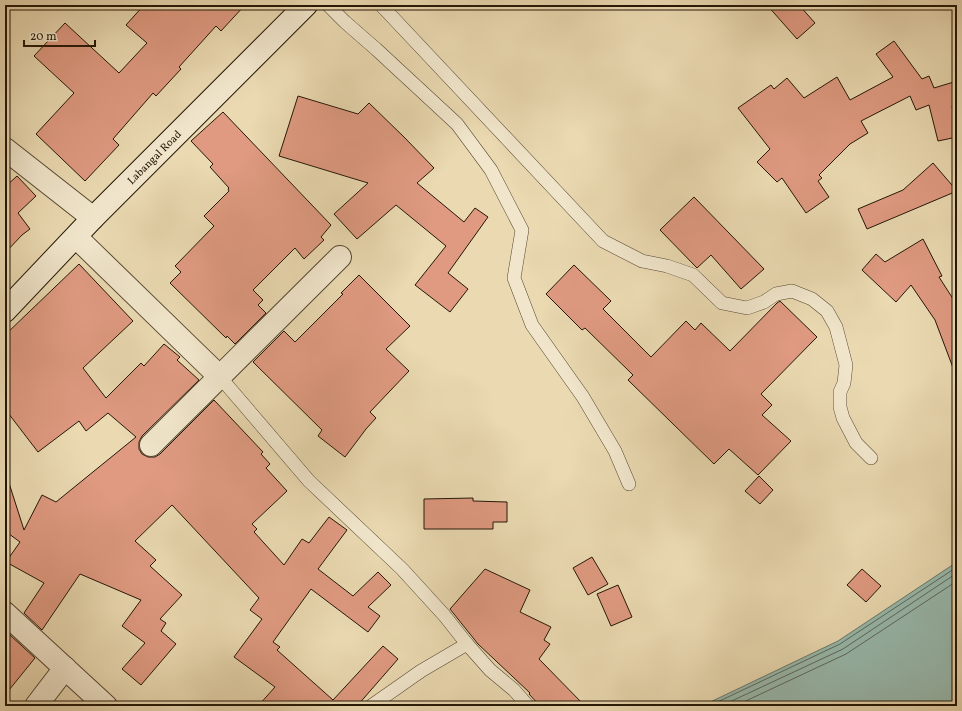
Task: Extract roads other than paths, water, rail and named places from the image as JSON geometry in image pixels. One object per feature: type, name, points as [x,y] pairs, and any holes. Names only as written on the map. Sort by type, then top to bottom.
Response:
[{"type":"street","name":"Labangal Road","points":[[5,311],[93,218],[306,5]]},
{"type":"street","points":[[5,149],[93,218]]},
{"type":"street","points":[[76,237],[220,377]]},
{"type":"street","points":[[151,445],[340,257]]},
{"type":"street","points":[[5,613],[106,706]]},
{"type":"street","points":[[36,706],[64,668]]},
{"type":"lane","points":[[328,5],[457,124],[491,170],[522,230],[514,278],[532,325],[583,397],[615,451],[629,484]]},
{"type":"lane","points":[[381,5],[603,241],[642,260],[667,266],[693,275],[722,303],[747,308],[764,302],[776,294],[792,291],[812,299],[827,311],[836,327],[846,365],[844,383],[839,399],[842,412],[856,444],[871,458]]},
{"type":"lane","points":[[220,377],[309,481],[402,570],[444,615],[490,670],[514,690],[528,706]]},
{"type":"lane","points":[[371,706],[421,671],[467,644]]},
{"type":"water","points":[[957,562],[957,706],[702,706],[838,641]]}]
